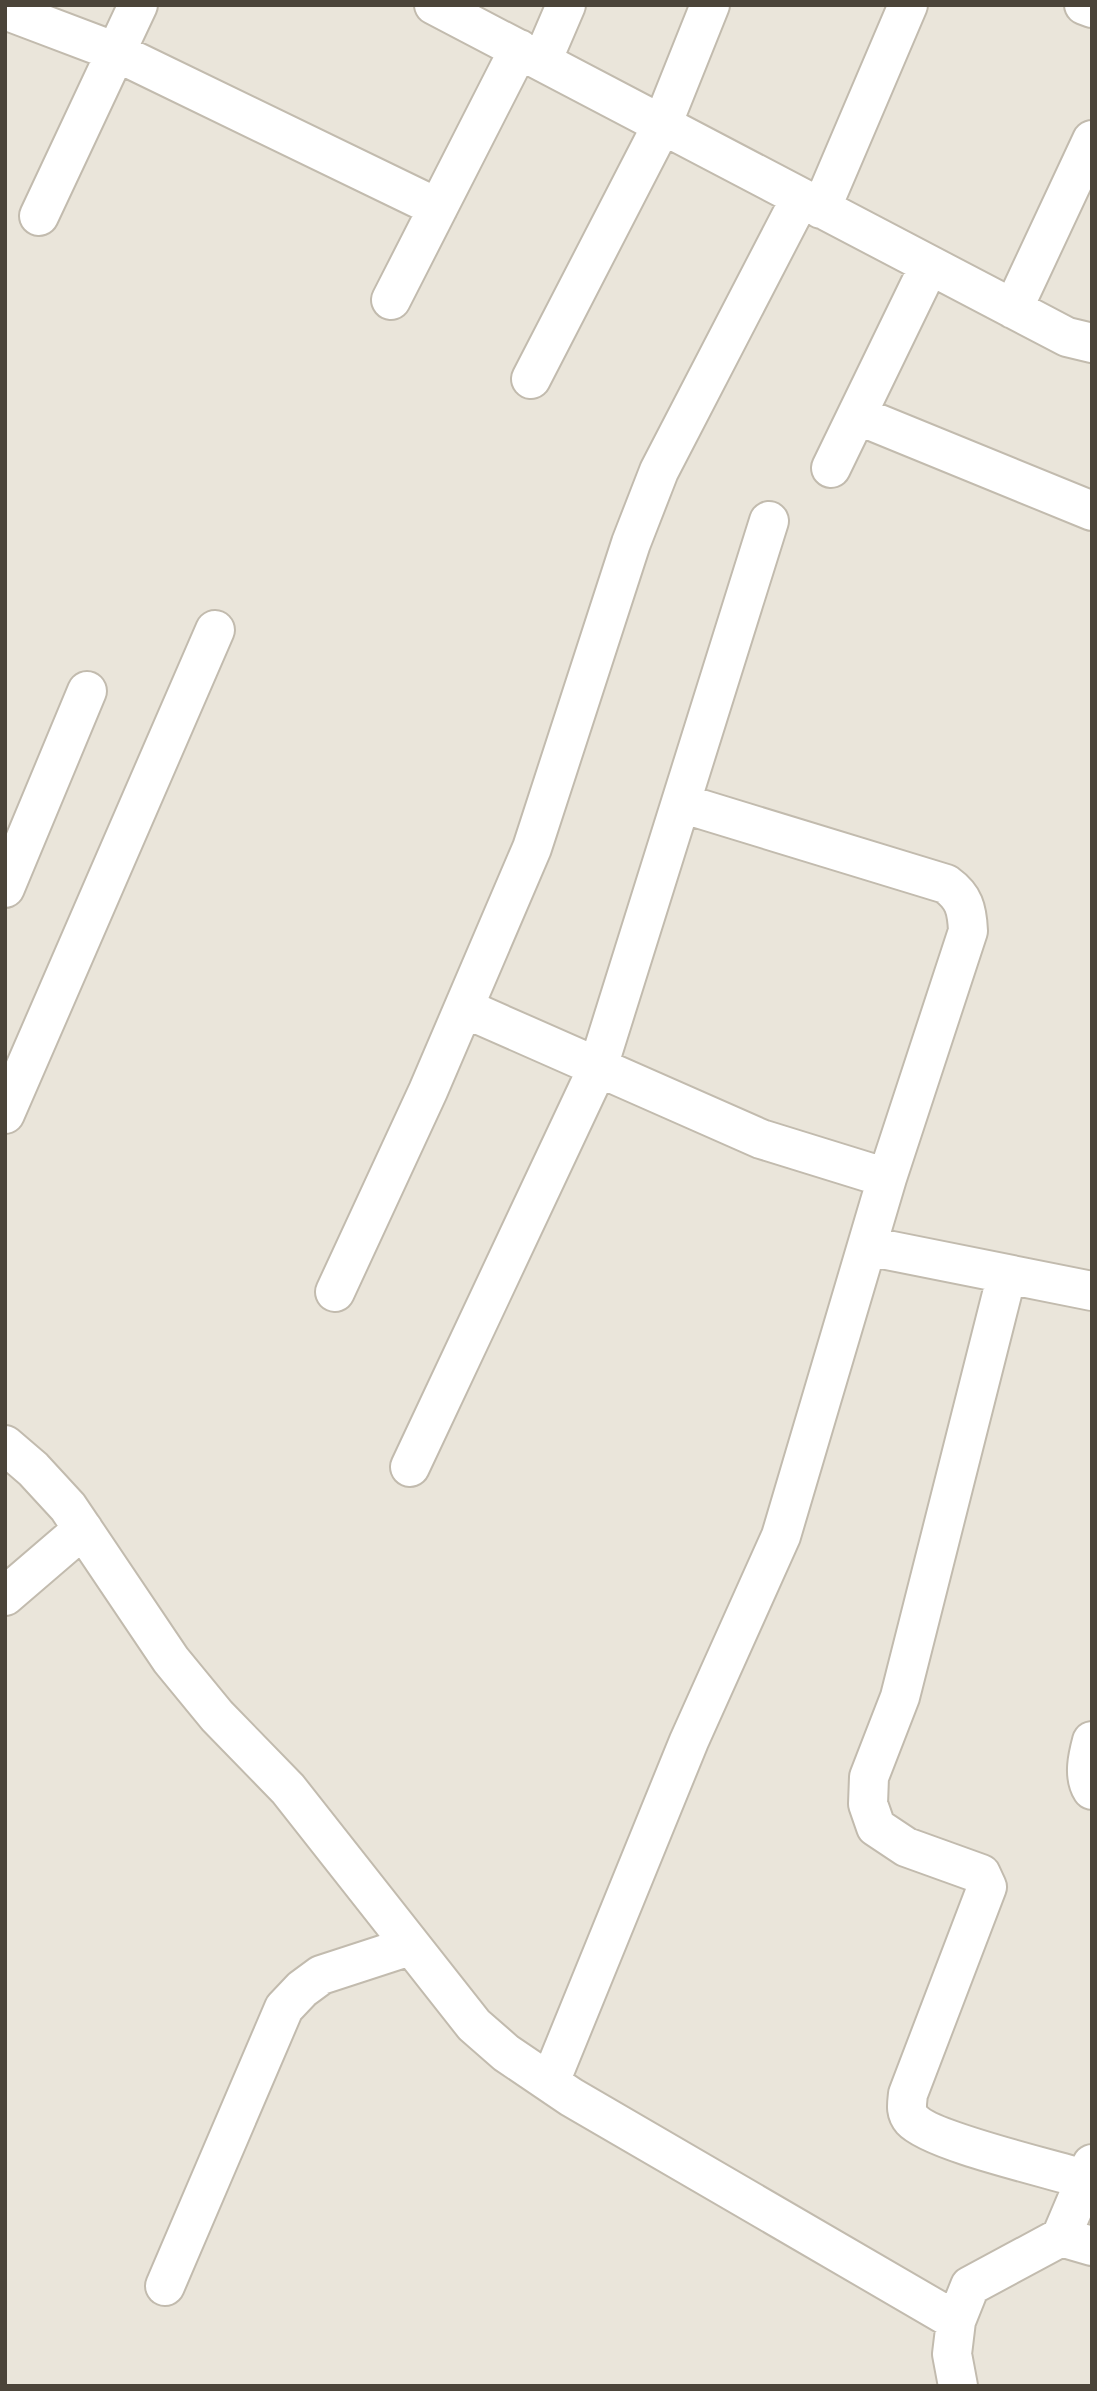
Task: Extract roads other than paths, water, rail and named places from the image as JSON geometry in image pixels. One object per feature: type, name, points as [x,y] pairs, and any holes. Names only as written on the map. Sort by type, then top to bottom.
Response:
[{"type":"street","points":[[39,216],[138,5]]},
{"type":"street","points":[[433,5],[1067,337],[1092,343]]},
{"type":"street","points":[[391,300],[438,208],[531,55],[566,5]]},
{"type":"street","points":[[531,379],[662,125],[710,5]]},
{"type":"street","points":[[335,1292],[464,1008],[532,848],[631,543],[659,471],[811,204],[908,5]]},
{"type":"street","points":[[1084,5],[1092,8]]},
{"type":"street","points":[[5,10],[116,52],[438,208]]},
{"type":"street","points":[[1013,309],[1092,140]]},
{"type":"street","points":[[831,468],[929,266]]},
{"type":"street","points":[[857,415],[1092,511]]},
{"type":"street","points":[[410,1466],[598,1067],[769,522]]},
{"type":"street","points":[[5,1114],[215,630]]},
{"type":"street","points":[[5,888],[87,691]]},
{"type":"street","points":[[550,2082],[689,1741],[781,1536],[887,1178],[968,931],[967,909],[960,894],[946,884],[681,803]]},
{"type":"street","points":[[464,1008],[761,1139],[887,1178]]},
{"type":"street","points":[[867,1246],[1092,1291]]},
{"type":"street","points":[[958,2386],[952,2354],[956,2321],[970,2286],[1076,2241],[1089,2172],[937,2135],[913,2121],[906,2109],[908,2094],[987,1887],[981,1874],[906,1847],[876,1827],[868,1804],[869,1777],[900,1697],[1007,1274]]},
{"type":"street","points":[[5,1446],[33,1469],[83,1529],[171,1660],[217,1716],[288,1789],[474,2025],[506,2053],[550,2082],[956,2321]]},
{"type":"street","points":[[5,1596],[83,1529]]},
{"type":"street","points":[[1092,1741],[1087,1760],[1088,1786],[1092,1790]]},
{"type":"street","points":[[166,2286],[284,2008],[302,1989],[321,1975],[410,1946]]}]
